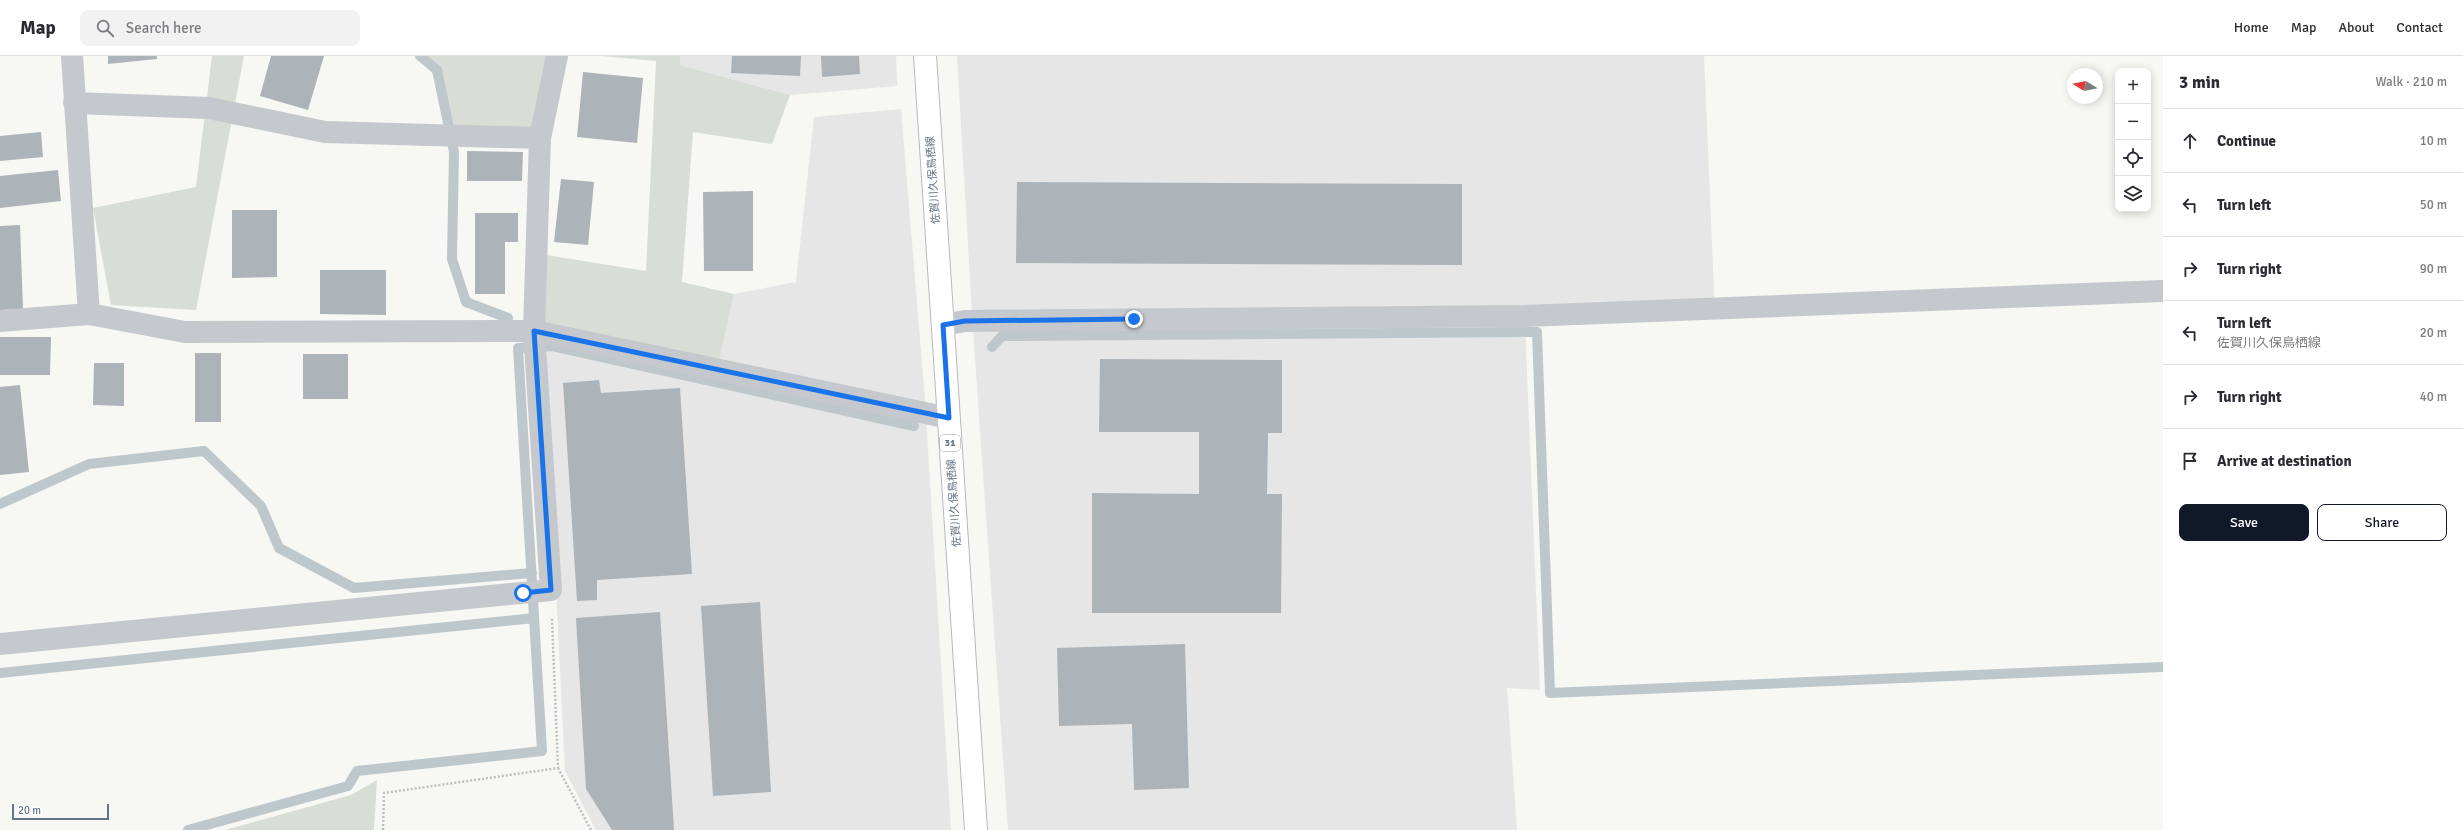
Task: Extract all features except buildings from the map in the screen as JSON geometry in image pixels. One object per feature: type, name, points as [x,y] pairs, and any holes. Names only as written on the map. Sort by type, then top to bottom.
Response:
[{"type":"main road","name":"佐賀川久保鳥栖線","points":[[925,56],[976,830]]},
{"type":"street","points":[[72,56],[89,314]]},
{"type":"street","points":[[0,644],[551,590],[534,331],[540,138],[558,56]]},
{"type":"street","points":[[74,103],[209,108],[325,132],[540,138]]},
{"type":"street","points":[[943,325],[965,321],[1525,316],[2163,291]]},
{"type":"street","points":[[0,321],[89,314],[185,332],[534,331],[949,418]]},
{"type":"path","points":[[551,590],[558,768],[592,830]]},
{"type":"path","points":[[383,830],[384,792],[558,768]]},
{"type":"shaded area","points":[[212,56],[244,56],[196,310],[111,305],[93,208],[196,187]]},
{"type":"shaded area","points":[[420,56],[557,56],[540,138],[455,136],[437,70]]},
{"type":"shaded area","points":[[601,56],[680,56],[680,65],[790,95],[772,144],[693,132],[682,282],[734,294],[719,362],[543,325],[546,255],[646,271],[656,61]]},
{"type":"shaded area","points":[[680,56],[896,56],[897,86],[790,95],[680,65]]},
{"type":"shaded area","points":[[957,56],[1704,56],[1715,315],[1525,325],[1540,690],[1507,688],[1517,830],[1008,830],[973,330]]},
{"type":"shaded area","points":[[901,109],[925,400],[951,830],[596,830],[565,771],[543,325],[719,362],[734,294],[796,282],[814,117]]},
{"type":"shaded area","points":[[377,780],[374,830],[225,830],[351,795]]},
{"type":"waterway","points":[[420,56],[437,70],[454,152],[452,259],[466,302],[508,318]]},
{"type":"waterway","points":[[992,347],[1002,336],[1537,332],[1550,693],[2163,667]]},
{"type":"waterway","points":[[188,830],[348,786],[357,771],[542,751],[518,348],[552,346],[914,426]]},
{"type":"waterway","points":[[0,504],[89,464],[204,451],[261,506],[279,548],[354,588],[532,573]]},
{"type":"waterway","points":[[0,673],[534,618]]},
{"type":"route","points":[[523,593],[551,590],[534,331],[949,418],[943,325],[965,321],[1134,319]]}]
